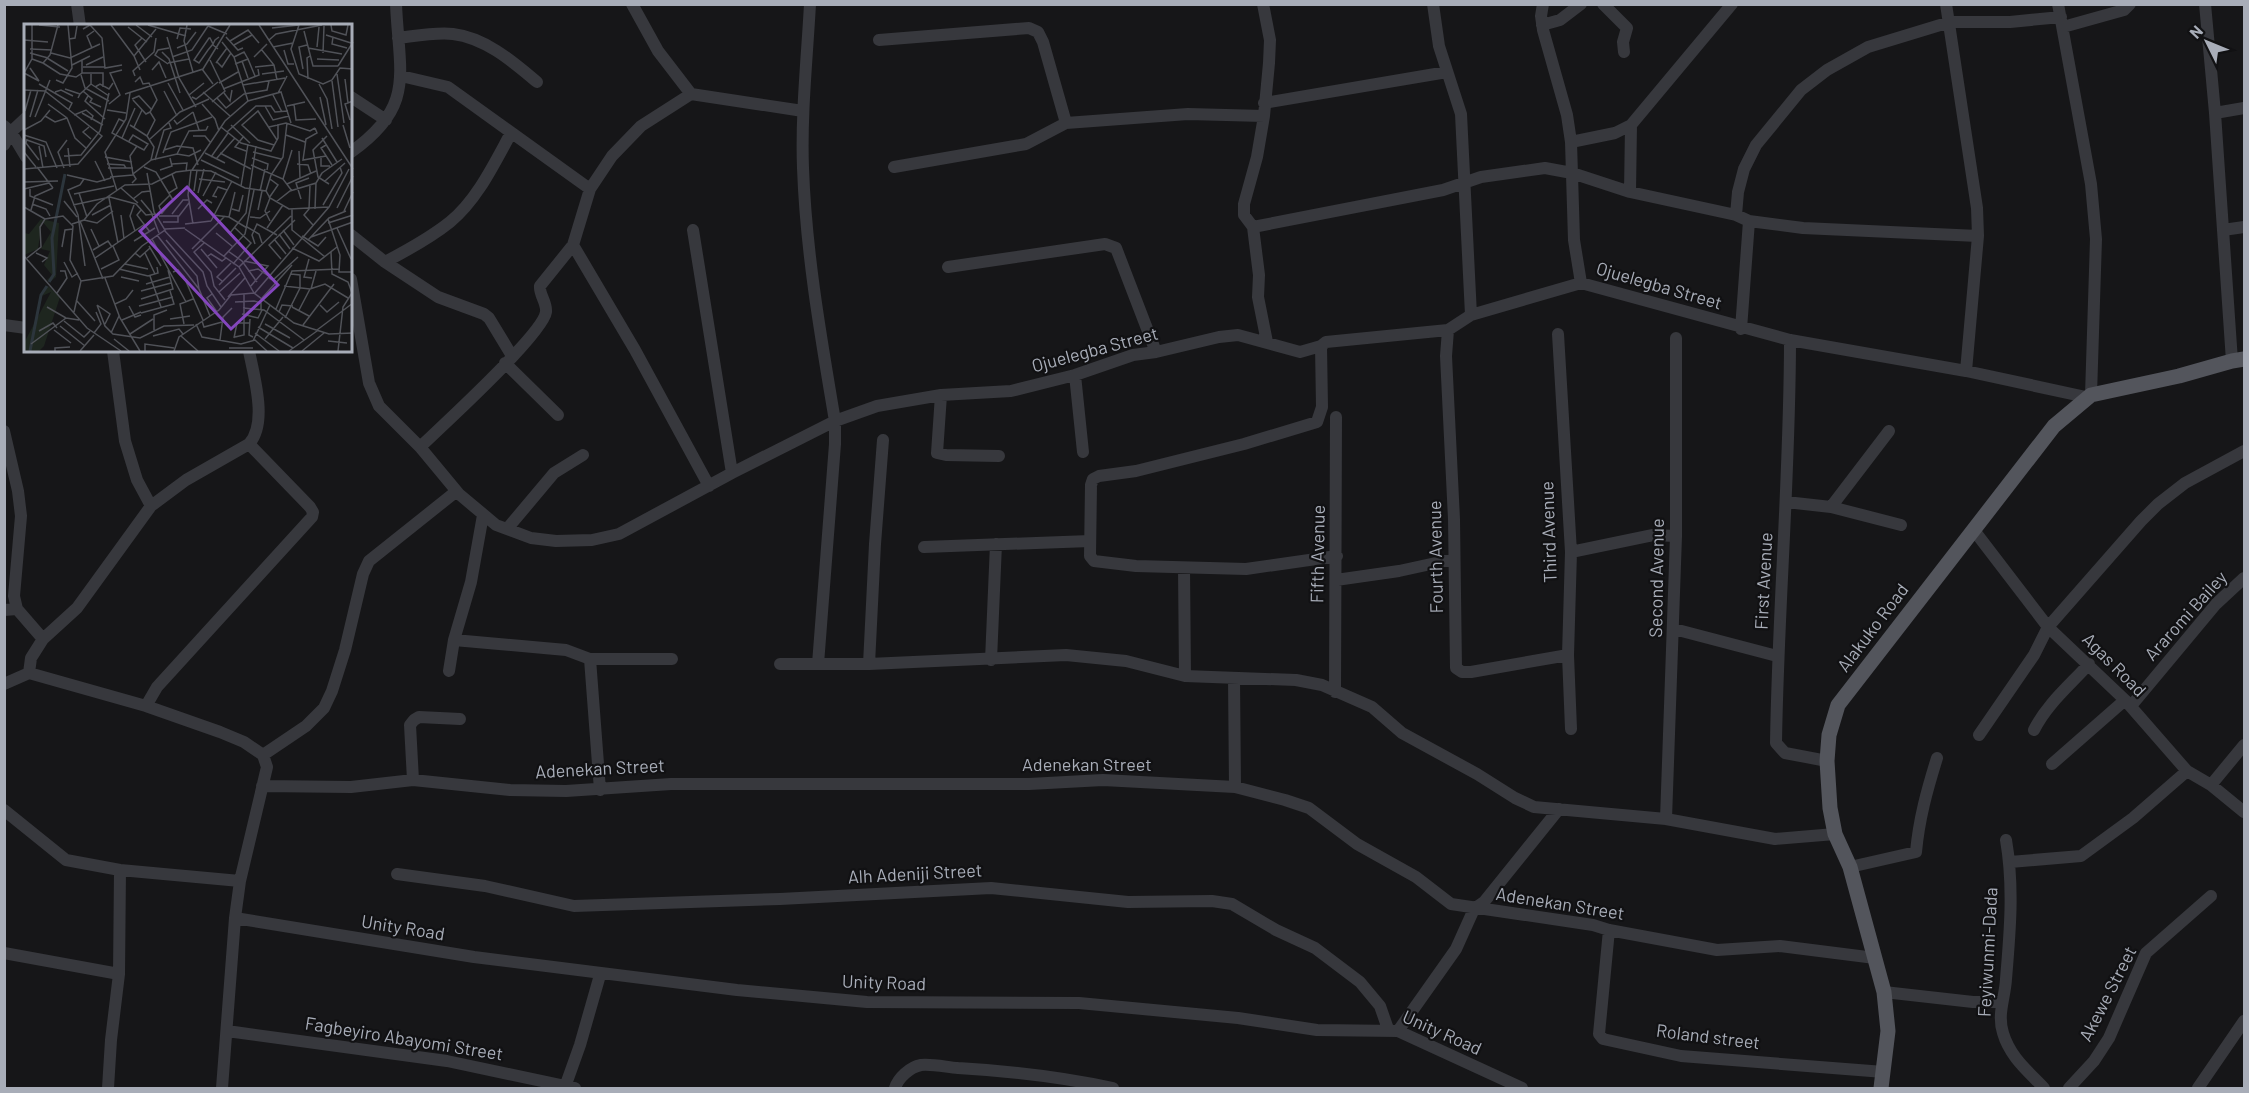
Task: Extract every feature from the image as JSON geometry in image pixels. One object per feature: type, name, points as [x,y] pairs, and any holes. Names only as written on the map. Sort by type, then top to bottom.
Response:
[{"type":"main road","name":"Alakuko Road","points":[[1881,1089],[1888,1031],[1884,992],[1850,867],[1835,834],[1830,808],[1827,761],[1829,735],[1838,705],[2054,426],[2088,396],[2238,360]]},
{"type":"street","points":[[77,4],[80,24]]},
{"type":"street","points":[[352,151],[373,136],[386,120],[399,95],[401,76],[396,4]]},
{"type":"street","points":[[810,4],[803,111],[803,169],[810,249],[835,421],[818,664]]},
{"type":"street","points":[[1263,4],[1270,40],[1264,110],[1257,157],[1244,204],[1244,215],[1253,227],[1259,275],[1258,297],[1267,342]]},
{"type":"street","points":[[1433,4],[1435,27],[1461,114],[1471,315]]},
{"type":"street","points":[[1543,4],[1542,25],[1567,115],[1571,142],[1574,240],[1581,283]]},
{"type":"street","points":[[1542,25],[1560,20],[1581,4]]},
{"type":"street","points":[[1603,4],[1627,28],[1623,42],[1624,52]]},
{"type":"street","points":[[1571,142],[1615,133],[1631,125],[1732,4]]},
{"type":"street","points":[[1946,4],[1977,208],[1978,236],[1966,371]]},
{"type":"street","points":[[1736,215],[1738,192],[1744,169],[1756,145],[1775,119],[1802,90],[1827,70],[1868,47],[1950,22],[2010,22],[2124,10],[2130,4]]},
{"type":"street","points":[[2205,4],[2223,230],[2238,360]]},
{"type":"street","points":[[634,6],[658,51],[692,94]]},
{"type":"street","points":[[2060,16],[2091,184],[2096,239],[2088,396]]},
{"type":"street","points":[[879,40],[1029,28],[1038,32],[1043,42],[1066,123]]},
{"type":"street","points":[[398,38],[453,34],[483,42],[512,61],[537,82]]},
{"type":"street","points":[[894,167],[1026,144],[1066,123],[1264,110],[1447,72]]},
{"type":"street","points":[[401,76],[448,87],[590,189]]},
{"type":"street","points":[[420,447],[509,360],[533,333],[546,314],[540,286],[573,246],[590,189],[612,156],[641,126],[692,94],[803,111]]},
{"type":"street","points":[[352,98],[386,120]]},
{"type":"street","points":[[2215,113],[2244,108]]},
{"type":"street","points":[[4,145],[8,129],[24,119]]},
{"type":"street","points":[[1630,192],[1631,125]]},
{"type":"street","points":[[8,129],[24,154]]},
{"type":"street","points":[[385,262],[411,249],[451,221],[490,171],[511,134]]},
{"type":"street","points":[[1253,227],[1443,190],[1481,177],[1545,168],[1572,173],[1630,192],[1736,215],[1749,221],[1803,228],[1978,236]]},
{"type":"street","points":[[1741,329],[1749,221]]},
{"type":"street","points":[[2223,230],[2244,227]]},
{"type":"street","points":[[693,230],[732,473]]},
{"type":"street","points":[[352,236],[385,262],[438,297],[489,318],[509,360],[558,415]]},
{"type":"street","points":[[948,267],[1105,244],[1116,248],[1156,352]]},
{"type":"street","points":[[573,246],[635,350],[709,486]]},
{"type":"street","name":"Ojuelegba Street","points":[[459,494],[496,525],[531,538],[556,541],[592,540],[619,534],[835,421],[877,406],[941,395],[1011,391],[1076,375],[1133,355],[1219,337],[1238,335],[1300,352],[1321,346],[1326,342],[1448,330],[1471,315],[1581,283],[1741,329],[1790,340],[1966,371],[2088,396]]},
{"type":"street","points":[[352,284],[368,366],[369,383],[379,406],[420,447],[459,494]]},
{"type":"street","points":[[4,326],[24,328]]},
{"type":"street","name":"Fourth Avenue","points":[[1448,330],[1446,356],[1456,668],[1462,672],[1471,672],[1568,655]]},
{"type":"street","name":"Third Avenue","points":[[1558,334],[1571,552],[1568,655],[1571,729]]},
{"type":"street","name":"Second Avenue","points":[[1666,819],[1676,536],[1676,338]]},
{"type":"street","name":"First Avenue","points":[[1790,340],[1776,742],[1785,753],[1827,761]]},
{"type":"street","points":[[1321,346],[1322,407],[1317,422],[1244,444],[1136,471],[1098,476],[1093,479],[1090,556],[1094,561],[1184,568],[1246,569],[1337,556]]},
{"type":"street","points":[[113,352],[125,441],[137,480],[151,506]]},
{"type":"street","points":[[29,673],[31,658],[43,639],[77,608],[151,506],[186,480],[249,444],[255,437],[258,426],[258,397],[249,352]]},
{"type":"street","points":[[1076,375],[1083,452]]},
{"type":"street","points":[[941,395],[937,453],[999,456]]},
{"type":"street","name":"Fifth Avenue","points":[[1335,692],[1336,417]]},
{"type":"street","points":[[4,431],[18,491],[21,516],[11,610],[43,639]]},
{"type":"street","points":[[1831,507],[1889,431]]},
{"type":"street","points":[[869,664],[883,440]]},
{"type":"street","points":[[146,706],[157,687],[312,517],[313,512],[310,507],[249,444]]},
{"type":"street","points":[[1979,735],[2034,655],[2048,627],[2158,504],[2185,483],[2244,451]]},
{"type":"street","points":[[507,529],[550,477],[583,455]]},
{"type":"street","points":[[263,755],[306,726],[324,708],[339,670],[363,574],[369,561],[444,501],[459,494]]},
{"type":"street","points":[[1786,501],[1831,507],[1901,525]]},
{"type":"street","points":[[449,671],[454,640],[471,582],[483,515]]},
{"type":"street","name":"Agas Road","points":[[1972,529],[2048,627],[2128,703],[2187,771],[2211,785],[2244,812]]},
{"type":"street","points":[[1571,552],[1653,535],[1676,536]]},
{"type":"street","points":[[924,547],[1090,541]]},
{"type":"street","points":[[991,660],[996,543]]},
{"type":"street","points":[[1336,580],[1399,571],[1454,559]]},
{"type":"street","points":[[1184,568],[1185,676]]},
{"type":"street","name":"Araromi Bailey","points":[[2052,764],[2128,703],[2216,604],[2244,578]]},
{"type":"street","points":[[1674,629],[1778,656]]},
{"type":"street","points":[[454,640],[566,650],[590,659],[672,659]]},
{"type":"street","points":[[780,664],[869,664],[1066,656],[1126,661],[1185,676],[1296,680],[1322,685],[1372,707],[1402,733],[1534,807],[1666,819],[1775,839],[1835,834]]},
{"type":"street","points":[[590,659],[600,790]]},
{"type":"street","points":[[2034,730],[2051,702],[2063,693],[2089,664]]},
{"type":"street","points":[[4,684],[29,673],[146,706],[220,732],[243,742],[263,755],[267,767],[240,881],[235,918],[222,1089]]},
{"type":"street","points":[[1234,678],[1235,787]]},
{"type":"street","points":[[413,780],[410,725],[419,717],[460,719]]},
{"type":"street","points":[[2211,785],[2244,745]]},
{"type":"street","points":[[1850,867],[1916,852],[1920,817],[1937,758]]},
{"type":"street","points":[[2010,862],[2081,856],[2133,819],[2187,771]]},
{"type":"street","name":"Adenekan Street","points":[[262,786],[351,787],[413,780],[510,790],[566,791],[671,784],[1029,784],[1103,780],[1235,787],[1309,808],[1357,844],[1416,877],[1451,904],[1593,925],[1717,950],[1780,945],[1875,958]]},
{"type":"street","points":[[1393,1030],[1456,950],[1474,909],[1484,902],[1559,809]]},
{"type":"street","points":[[4,810],[66,860],[120,870],[240,881]]},
{"type":"street","name":"Feyiwunmi-Dada","points":[[2006,840],[2010,862],[2011,916],[2006,985],[2000,1016],[2003,1033],[2012,1055],[2044,1089]]},
{"type":"street","points":[[108,1089],[119,974],[120,870]]},
{"type":"street","name":"Alh Adeniji Street","points":[[397,874],[485,886],[574,906],[834,897],[992,888],[1128,902],[1212,901],[1232,904],[1276,930],[1315,948],[1360,982],[1380,1006],[1393,1030]]},
{"type":"street","name":"Akewe Street","points":[[2069,1089],[2094,1061],[2109,1038],[2146,952],[2211,896]]},
{"type":"street","name":"Unity Road","points":[[235,918],[474,957],[600,975],[736,990],[867,1002],[1079,1003],[1238,1018],[1317,1030],[1393,1030],[1522,1089]]},
{"type":"street","name":"Roland street","points":[[1609,930],[1599,1034],[1603,1039],[1682,1056],[1884,1072]]},
{"type":"street","points":[[4,953],[119,974]]},
{"type":"street","points":[[570,1088],[600,975]]},
{"type":"street","points":[[1884,992],[1973,1002],[2001,1002]]},
{"type":"street","points":[[2198,1089],[2244,1021]]},
{"type":"street","name":"Fagbeyiro Abayomi Street","points":[[226,1031],[447,1061],[570,1088]]},
{"type":"street","points":[[895,1089],[896,1083],[905,1073],[920,1065],[1071,1079],[1113,1089]]}]
